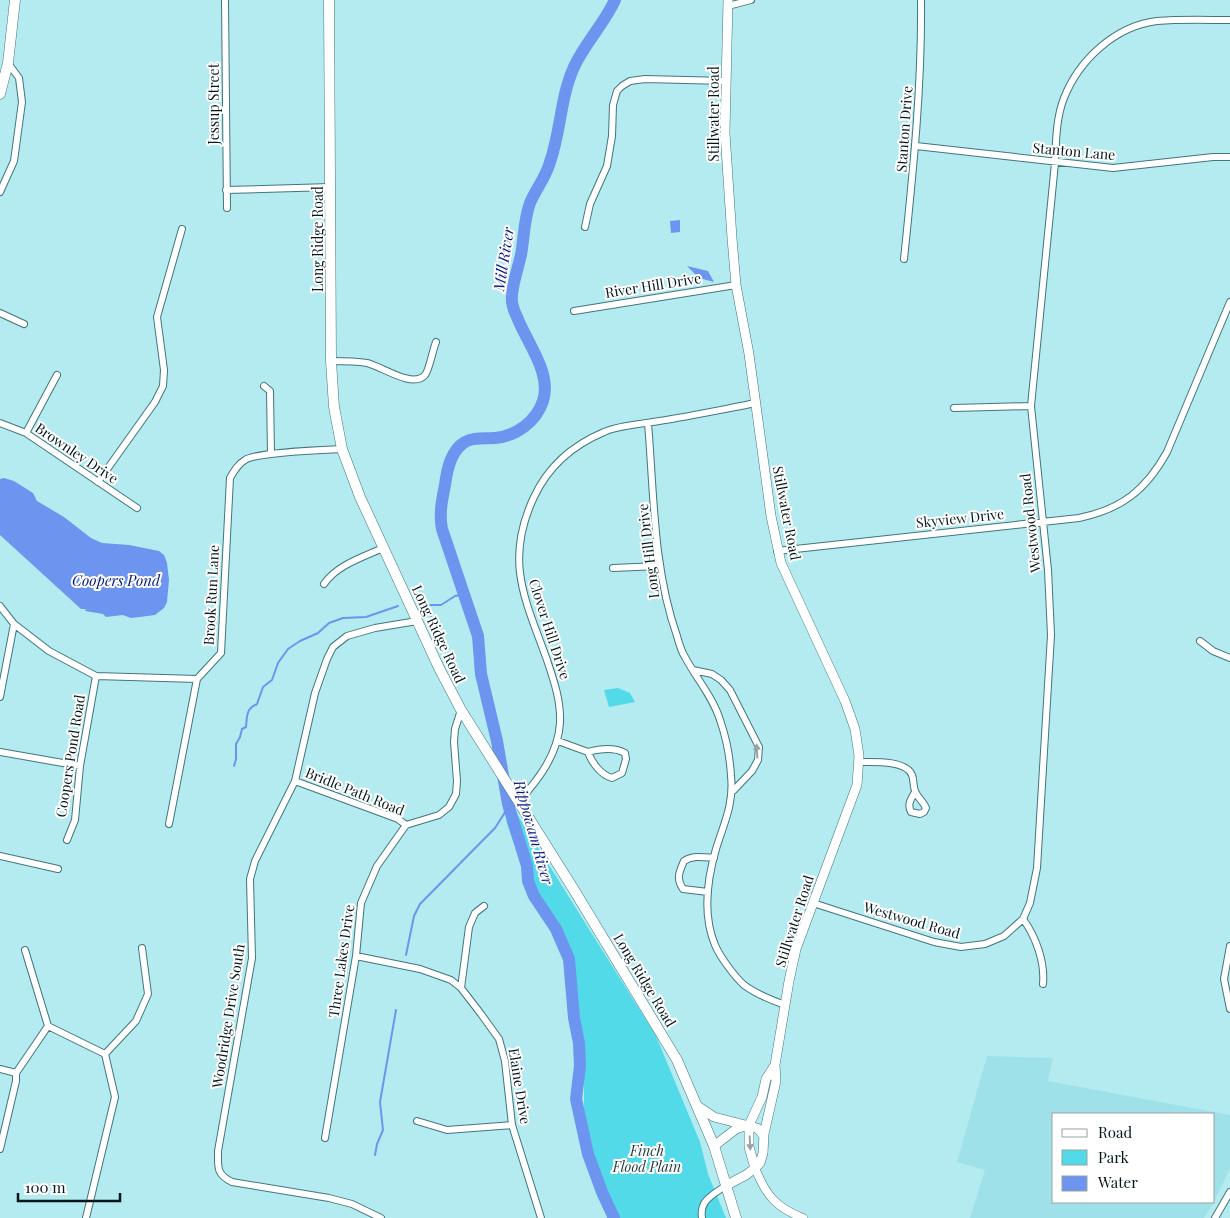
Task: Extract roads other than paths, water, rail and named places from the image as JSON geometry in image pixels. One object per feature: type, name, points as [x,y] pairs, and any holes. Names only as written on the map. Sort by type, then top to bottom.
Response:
[{"type":"main road","points":[[0,94],[8,63],[15,0]]},
{"type":"main road","name":"Long Ridge Road","points":[[329,0],[331,360],[334,407],[342,449],[360,498],[461,710],[519,801],[677,1060],[699,1107],[714,1146],[736,1218]]},
{"type":"main road","name":"Stillwater Road","points":[[728,3],[725,133],[736,285],[749,354],[764,472],[777,550],[789,583],[845,701],[855,729],[859,762],[856,785],[796,949],[775,1065],[776,1080],[764,1136],[763,1154],[760,1163],[755,1168]]},
{"type":"main road","name":"Stillwater Road","points":[[748,1125],[762,1097],[766,1079],[775,1065]]},
{"type":"main road","points":[[699,1107],[714,1117],[758,1128],[764,1136]]},
{"type":"main road","points":[[714,1146],[736,1129],[748,1125]]},
{"type":"main road","points":[[727,1185],[755,1168],[749,1147],[748,1125]]},
{"type":"street","name":"Jessup Street","points":[[225,0],[227,208]]},
{"type":"street","points":[[728,3],[751,0]]},
{"type":"street","name":"Stanton Drive","points":[[904,259],[916,146],[921,50],[921,0]]},
{"type":"street","name":"Westwood Road","points":[[812,903],[934,942],[961,947],[986,944],[1004,936],[1023,919],[1030,903],[1037,868],[1051,636],[1044,523],[1031,406],[1057,130],[1063,99],[1078,71],[1101,46],[1125,31],[1156,21],[1230,20]]},
{"type":"street","points":[[0,192],[14,161],[22,102],[19,78],[8,63]]},
{"type":"street","points":[[585,227],[590,204],[607,166],[612,136],[613,104],[622,86],[630,81],[645,80],[726,81]]},
{"type":"street","name":"Stanton Lane","points":[[916,146],[1113,168],[1213,157],[1230,157]]},
{"type":"street","points":[[226,190],[330,187]]},
{"type":"street","points":[[98,482],[155,402],[163,386],[164,370],[157,317],[182,229]]},
{"type":"street","name":"River Hill Drive","points":[[574,311],[736,285]]},
{"type":"street","name":"Skyview Drive","points":[[777,550],[1044,523],[1103,512],[1122,503],[1142,488],[1157,470],[1167,452],[1230,302]]},
{"type":"street","points":[[0,313],[24,324]]},
{"type":"street","points":[[331,360],[368,363],[412,380],[421,379],[427,374],[436,342]]},
{"type":"street","points":[[26,433],[58,375]]},
{"type":"street","points":[[264,386],[270,391],[270,454]]},
{"type":"street","name":"Clover Hill Drive","points":[[519,801],[545,770],[558,741],[560,723],[560,705],[555,683],[522,587],[518,548],[522,528],[539,486],[554,465],[577,445],[606,431],[756,403]]},
{"type":"street","points":[[954,408],[1031,406]]},
{"type":"street","name":"Brownley Drive","points":[[0,423],[26,433],[137,508]]},
{"type":"street","name":"Long Hill Drive","points":[[648,423],[659,566],[666,601],[684,657],[720,720],[730,765],[733,790],[731,807],[714,858],[708,892],[707,918],[716,946],[744,985],[767,998],[785,1005]]},
{"type":"street","name":"Brook Run Lane","points":[[197,679],[221,653],[230,478],[236,467],[246,458],[270,454],[342,449]]},
{"type":"street","points":[[324,584],[335,573],[357,559],[383,548]]},
{"type":"street","points":[[612,568],[659,566]]},
{"type":"street","points":[[0,606],[14,624],[49,651],[96,676],[197,679],[169,824]]},
{"type":"street","name":"Woodridge Drive South","points":[[381,1218],[352,1204],[328,1198],[232,1182],[222,1177],[218,1168],[218,1151],[252,958],[250,879],[255,861],[295,781],[315,693],[333,647],[347,636],[375,628],[417,620]]},
{"type":"street","points":[[0,697],[14,624]]},
{"type":"street","points":[[1200,640],[1213,651],[1230,658]]},
{"type":"street","points":[[693,670],[712,674],[730,690],[759,747],[758,760],[752,771],[733,790]]},
{"type":"street","name":"Coopers Pond Road","points":[[68,840],[75,820],[80,766],[96,676]]},
{"type":"street","points":[[406,825],[439,815],[449,806],[456,794],[454,742],[455,729],[461,710]]},
{"type":"street","points":[[558,741],[588,752],[608,749],[619,750],[625,753],[626,759],[622,773],[612,778],[606,776],[591,760],[588,752]]},
{"type":"street","points":[[0,752],[80,766]]},
{"type":"street","points":[[859,762],[895,764],[906,768],[912,775],[915,792]]},
{"type":"street","name":"Bridle Path Road","points":[[295,781],[398,819],[406,825]]},
{"type":"street","name":"Three Lakes Drive","points":[[325,1138],[356,956],[361,903],[377,866],[406,825]]},
{"type":"street","points":[[0,856],[58,868]]},
{"type":"street","points":[[708,892],[683,889],[678,878],[684,861],[688,858],[695,856],[714,858]]},
{"type":"street","points":[[461,988],[469,926],[475,913],[484,906]]},
{"type":"street","points":[[1023,919],[1032,932],[1044,971],[1043,984]]},
{"type":"street","points":[[1230,946],[1224,979],[1230,1009]]},
{"type":"street","points":[[105,1054],[136,1021],[148,994],[142,948]]},
{"type":"street","points":[[26,950],[48,1026],[105,1054]]},
{"type":"street","name":"Elaine Drive","points":[[356,956],[420,969],[450,980],[461,988],[498,1039],[505,1061],[512,1125],[541,1218]]},
{"type":"street","points":[[0,1149],[16,1081],[16,1073],[48,1026]]},
{"type":"street","points":[[86,1218],[115,1097],[105,1054]]},
{"type":"street","points":[[0,1069],[16,1073]]},
{"type":"street","points":[[418,1121],[447,1130],[512,1125]]},
{"type":"street","points":[[755,1168],[766,1192],[776,1203],[787,1212],[803,1218]]},
{"type":"street","points":[[702,1218],[704,1203],[707,1198],[727,1185]]},
{"type":"street","points":[[1215,1218],[1230,1192]]},
{"type":"water","points":[[680,220],[680,232],[671,233],[670,221]]},
{"type":"water","points":[[687,266],[708,271],[714,282],[699,278]]},
{"type":"water","name":"Coopers Pond","points":[[4,478],[14,481],[33,493],[37,501],[64,517],[91,538],[102,543],[129,545],[159,551],[164,555],[169,580],[167,602],[164,608],[155,615],[131,618],[123,615],[106,617],[103,614],[81,609],[0,535],[0,479]]},
{"type":"waterway","name":"Mill River","points":[[614,1218],[588,1154],[576,1099],[580,1066],[579,1043],[574,1018],[569,959],[556,929],[534,896],[528,881],[527,866],[508,804],[497,741],[481,674],[478,636],[442,529],[441,518],[447,473],[453,455],[460,445],[468,440],[503,437],[518,431],[536,415],[543,401],[544,380],[537,358],[512,304],[513,285],[521,255],[528,209],[546,173],[554,150],[569,79],[578,58],[606,17],[615,0]]},
{"type":"waterway","points":[[431,616],[426,605],[441,605],[455,596],[464,594]]},
{"type":"waterway","points":[[234,766],[236,744],[242,729],[246,727],[249,711],[257,704],[263,687],[272,680],[278,663],[288,649],[318,633],[329,623],[343,618],[366,617],[398,606]]},
{"type":"waterway","points":[[406,955],[414,916],[420,904],[495,828],[508,804]]},
{"type":"waterway","points":[[375,1155],[383,1130],[380,1102],[396,1010]]},
{"type":"water label","name":"Rippowam River","points":[[534,832]]},
{"type":"park label","name":"Finch Flood Plain","points":[[647,1158]]}]
